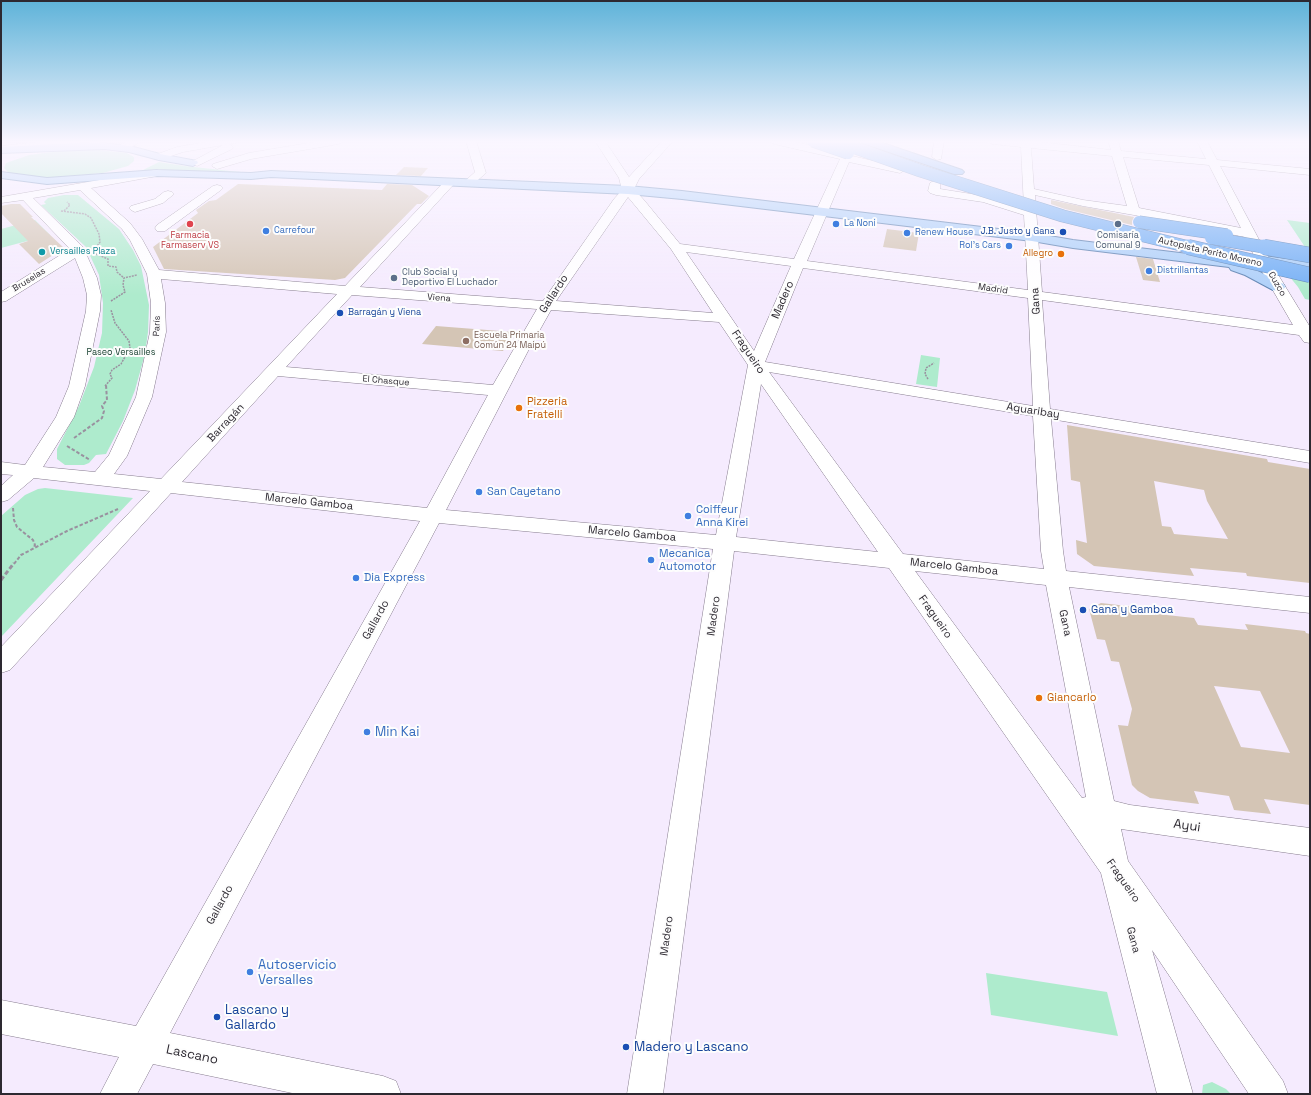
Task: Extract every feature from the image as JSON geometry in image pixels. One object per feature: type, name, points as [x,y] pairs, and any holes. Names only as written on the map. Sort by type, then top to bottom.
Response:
[{"type":"highway","name":"Autopista Perito Moreno","points":[[988,192],[1063,216],[1136,235],[1310,274]]},
{"type":"highway","name":"Autopista Perito Moreno","points":[[1026,192],[1136,216],[1202,236],[1310,255]]},
{"type":"highway","points":[[1063,216],[1198,254],[1310,282]]},
{"type":"highway","points":[[1136,216],[1240,237],[1310,244]]},
{"type":"main road","points":[[654,192],[1032,237],[1053,242],[1222,263],[1310,266]]},
{"type":"main road","points":[[1032,237],[1068,237],[1265,264],[1310,274]]},
{"type":"main road","points":[[1222,263],[1250,272],[1278,287]]},
{"type":"street","points":[[1,199],[14,192]]},
{"type":"street","points":[[1,199],[52,192]]},
{"type":"street","name":"París","points":[[89,192],[126,226],[141,248],[154,272],[158,303],[158,332],[144,397],[120,450],[105,473]]},
{"type":"street","points":[[147,192],[159,201],[140,207],[149,194]]},
{"type":"street","points":[[160,228],[211,192]]},
{"type":"street","name":"Barragán","points":[[1,663],[441,192]]},
{"type":"street","name":"Gallardo","points":[[118,1094],[433,515],[498,391],[546,306],[618,201],[626,192]]},
{"type":"street","name":"Fragueiro","points":[[630,192],[640,202],[676,247],[756,365],[1114,867],[1270,1094]]},
{"type":"street","name":"Madero","points":[[645,1094],[725,543],[756,365],[831,192]]},
{"type":"street","points":[[937,192],[984,199],[1031,213]]},
{"type":"street","name":"Gana","points":[[1030,192],[1042,413],[1052,551],[1056,578],[1114,867],[1175,1094]]},
{"type":"street","points":[[1035,192],[1136,216],[1310,250]]},
{"type":"street","points":[[1129,192],[1136,216]]},
{"type":"street","name":"Cuzco","points":[[1229,192],[1265,264],[1308,334]]},
{"type":"street","points":[[4,494],[30,471],[39,459],[65,417],[72,402],[78,386],[91,327],[94,295],[90,278],[78,250],[29,201],[27,196]]},
{"type":"street","name":"Madrid","points":[[676,247],[1036,295],[1308,334]]},
{"type":"street","name":"Bruselas","points":[[1,298],[78,250]]},
{"type":"street","name":"Viena","points":[[154,272],[348,291],[724,318]]},
{"type":"street","name":"Aguaribay","points":[[756,365],[1310,457]]},
{"type":"street","name":"El Chasque","points":[[274,371],[498,391]]},
{"type":"street","name":"Marcelo Gamboa","points":[[1,468],[30,471],[105,473],[166,486],[433,515],[725,543],[1310,605]]},
{"type":"street","name":"Ayui","points":[[1066,801],[1130,818],[1310,842]]},
{"type":"street","name":"Lascano","points":[[1,1018],[144,1045],[383,1094]]},
{"type":"path","points":[[39,211],[52,210],[72,212],[85,214],[91,218],[99,234],[100,242],[94,248],[95,253],[108,259],[108,266],[116,267],[117,272],[124,278]]},
{"type":"path","points":[[124,278],[154,272]]},
{"type":"path","points":[[110,302],[125,292],[123,285],[124,278]]},
{"type":"path","points":[[105,473],[95,464],[65,445],[102,418],[104,411],[102,406],[107,400],[105,386],[112,378],[110,374],[112,370],[121,364],[130,348],[129,341],[115,322],[111,309]]},
{"type":"path","points":[[930,394],[931,382],[926,376],[925,371],[928,366],[934,363]]},
{"type":"path","points":[[4,494],[13,505],[14,520],[17,527],[34,540],[35,545],[32,549]]},
{"type":"path","points":[[1,580],[21,555],[67,531],[124,507]]},
{"type":"green space","name":"Paseo Versailles","points":[[64,195],[78,195],[119,229],[133,250],[141,266],[149,305],[148,332],[145,354],[135,390],[123,421],[106,454],[96,455],[89,463],[84,465],[65,465],[57,459],[57,449],[79,406],[94,367],[102,333],[103,303],[99,275],[86,247],[41,205],[46,204],[44,202],[48,198]]},
{"type":"green space","points":[[35,220],[50,235],[1,248],[1,229]]},
{"type":"green space","points":[[1287,220],[1310,223],[1310,248],[1305,247]]},
{"type":"green space","points":[[1289,276],[1310,278],[1310,300],[1305,299]]},
{"type":"green space","points":[[921,355],[940,358],[937,387],[916,384]]},
{"type":"green space","points":[[45,488],[133,498],[1,637],[1,516],[25,495],[38,489]]},
{"type":"green space","points":[[986,973],[1107,992],[1118,1036],[991,1015]]},
{"type":"green space","points":[[1212,1082],[1226,1089],[1231,1094],[1202,1094],[1203,1085]]},
{"type":"building","name":"Carrefour","points":[[227,192],[423,192],[429,196],[421,204],[417,204],[345,278],[335,280],[164,269],[153,247],[198,213],[196,210],[209,201],[216,200]]},
{"type":"building","points":[[1051,200],[1134,217],[1132,225],[1065,209],[1051,204]]},
{"type":"building","points":[[20,204],[33,217],[31,217],[64,248],[39,264],[19,244],[28,241],[1,213],[1,206]]},
{"type":"building","points":[[887,229],[919,233],[916,251],[883,247]]},
{"type":"building","name":"Distrillantas","points":[[1136,257],[1153,259],[1160,282],[1143,280]]},
{"type":"building","name":"Escuela Primaria Común 24 Maipú","points":[[436,326],[513,332],[503,351],[422,344]]},
{"type":"building","points":[[1067,425],[1267,459],[1268,462],[1310,469],[1310,583],[1247,576],[1246,573],[1190,568],[1194,576],[1094,566],[1077,554],[1076,540],[1087,543],[1080,482],[1071,480]],"holes":[[[1154,481],[1204,490],[1207,501],[1228,539],[1174,534],[1171,527],[1162,526]]]},
{"type":"building","points":[[1101,603],[1136,607],[1139,612],[1194,618],[1198,625],[1248,630],[1245,624],[1305,631],[1306,633],[1310,634],[1310,805],[1264,799],[1271,814],[1234,810],[1229,796],[1194,791],[1199,804],[1150,798],[1138,791],[1132,785],[1118,725],[1128,726],[1132,709],[1119,662],[1111,661],[1105,640],[1097,639],[1089,609]],"holes":[[[1214,686],[1260,691],[1290,753],[1241,747]]]},
{"type":"place","name":"Farmacia Farmaserv VS","points":[[190,224]]},
{"type":"place","name":"La Noni","points":[[836,224]]},
{"type":"place","name":"Comisaría Comunal 9","points":[[1118,224]]},
{"type":"place","name":"Carrefour","points":[[266,231]]},
{"type":"place","name":"J.B. Justo y Gana","points":[[1063,232]]},
{"type":"place","name":"Renew House","points":[[907,233]]},
{"type":"place","name":"Rol's Cars","points":[[1009,246]]},
{"type":"place","name":"Versailles Plaza","points":[[42,252]]},
{"type":"place","name":"Allegro","points":[[1061,254]]},
{"type":"place","name":"Distrillantas","points":[[1149,271]]},
{"type":"place","name":"Club Social y Deportivo El Luchador","points":[[394,278]]},
{"type":"place","name":"Barragán y Viena","points":[[340,313]]},
{"type":"place","name":"Escuela Primaria Común 24 Maipú","points":[[466,341]]},
{"type":"place","name":"Pizzeria Fratelli","points":[[519,408]]},
{"type":"place","name":"San Cayetano","points":[[479,492]]},
{"type":"place","name":"Coiffeur Anna Kirei","points":[[688,516]]},
{"type":"place","name":"Mecanica Automotor","points":[[651,560]]},
{"type":"place","name":"Dia Express","points":[[356,578]]},
{"type":"place","name":"Gana y Gamboa","points":[[1083,610]]},
{"type":"place","name":"Giancarlo","points":[[1039,698]]},
{"type":"place","name":"Min Kai","points":[[367,732]]},
{"type":"place","name":"Autoservicio Versalles","points":[[250,972]]},
{"type":"place","name":"Lascano y Gallardo","points":[[217,1017]]},
{"type":"place","name":"Madero y Lascano","points":[[626,1047]]}]
